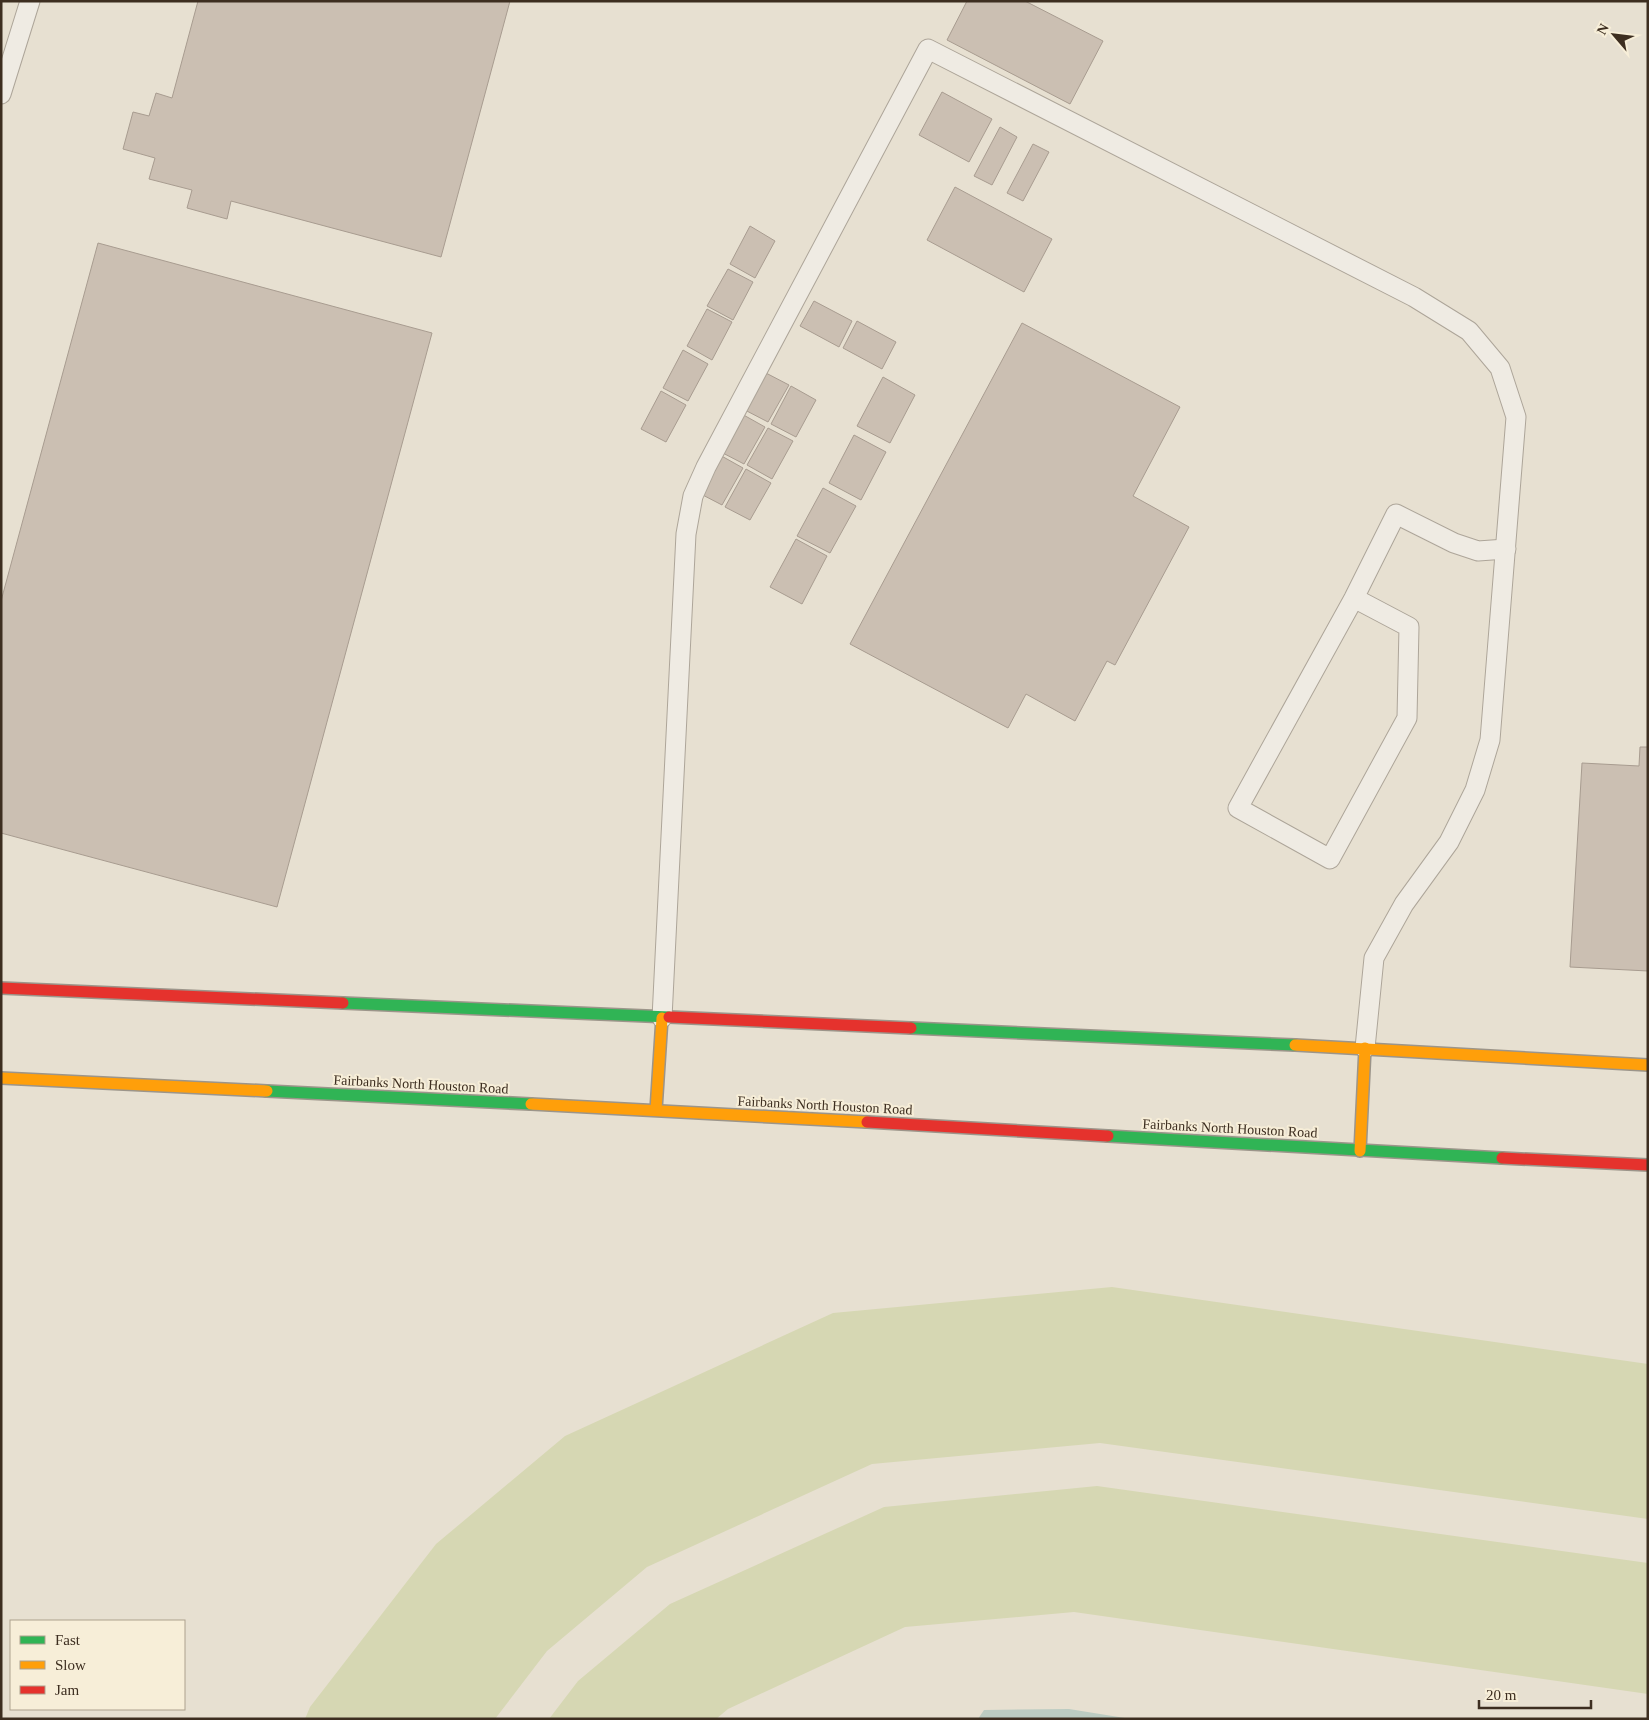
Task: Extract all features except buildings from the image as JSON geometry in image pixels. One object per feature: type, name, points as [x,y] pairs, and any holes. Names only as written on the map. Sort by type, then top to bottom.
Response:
[{"type":"main road","points":[[1,988],[1366,1048],[1648,1065]]},
{"type":"main road","points":[[656,1110],[662,1018]]},
{"type":"main road","points":[[1360,1151],[1366,1048]]},
{"type":"main road","name":"Fairbanks North Houston Road","points":[[1,1078],[656,1110],[1360,1151],[1648,1165]]},
{"type":"lane","points":[[1,94],[30,1]]},
{"type":"lane","points":[[662,1018],[686,534],[693,496],[706,467],[928,49],[1414,297],[1469,331],[1500,368],[1516,417],[1490,740],[1475,790],[1449,842],[1404,904],[1374,958],[1366,1048]]},
{"type":"lane","points":[[1354,598],[1409,627],[1407,718],[1330,860],[1238,808],[1354,598],[1396,514],[1454,543],[1478,551],[1506,549]]},
{"type":"green space","points":[[1112,1287],[1648,1364],[1648,1519],[1100,1443],[872,1464],[647,1567],[547,1651],[495,1719],[305,1719],[310,1707],[436,1544],[565,1436],[833,1313]]},
{"type":"green space","points":[[1097,1486],[1648,1563],[1648,1694],[1074,1612],[905,1627],[728,1709],[716,1719],[549,1719],[578,1681],[670,1604],[884,1507]]},
{"type":"shaded area","points":[[1069,1709],[1131,1719],[978,1719],[984,1710]]},
{"type":"traffic: fast","points":[[343,1003],[669,1017]]},
{"type":"traffic: fast","points":[[911,1028],[1295,1045]]},
{"type":"traffic: fast","points":[[267,1091],[531,1104]]},
{"type":"traffic: fast","points":[[1108,1136],[1502,1158]]},
{"type":"traffic: slow","points":[[656,1110],[662,1018]]},
{"type":"traffic: slow","points":[[1295,1045],[1648,1065]]},
{"type":"traffic: slow","points":[[1360,1151],[1365,1048]]},
{"type":"traffic: slow","points":[[1,1078],[267,1091]]},
{"type":"traffic: slow","points":[[531,1104],[867,1122]]},
{"type":"traffic: jam","points":[[1,988],[343,1003]]},
{"type":"traffic: jam","points":[[669,1017],[911,1028]]},
{"type":"traffic: jam","points":[[867,1122],[1108,1136]]},
{"type":"traffic: jam","points":[[1502,1158],[1648,1165]]}]
